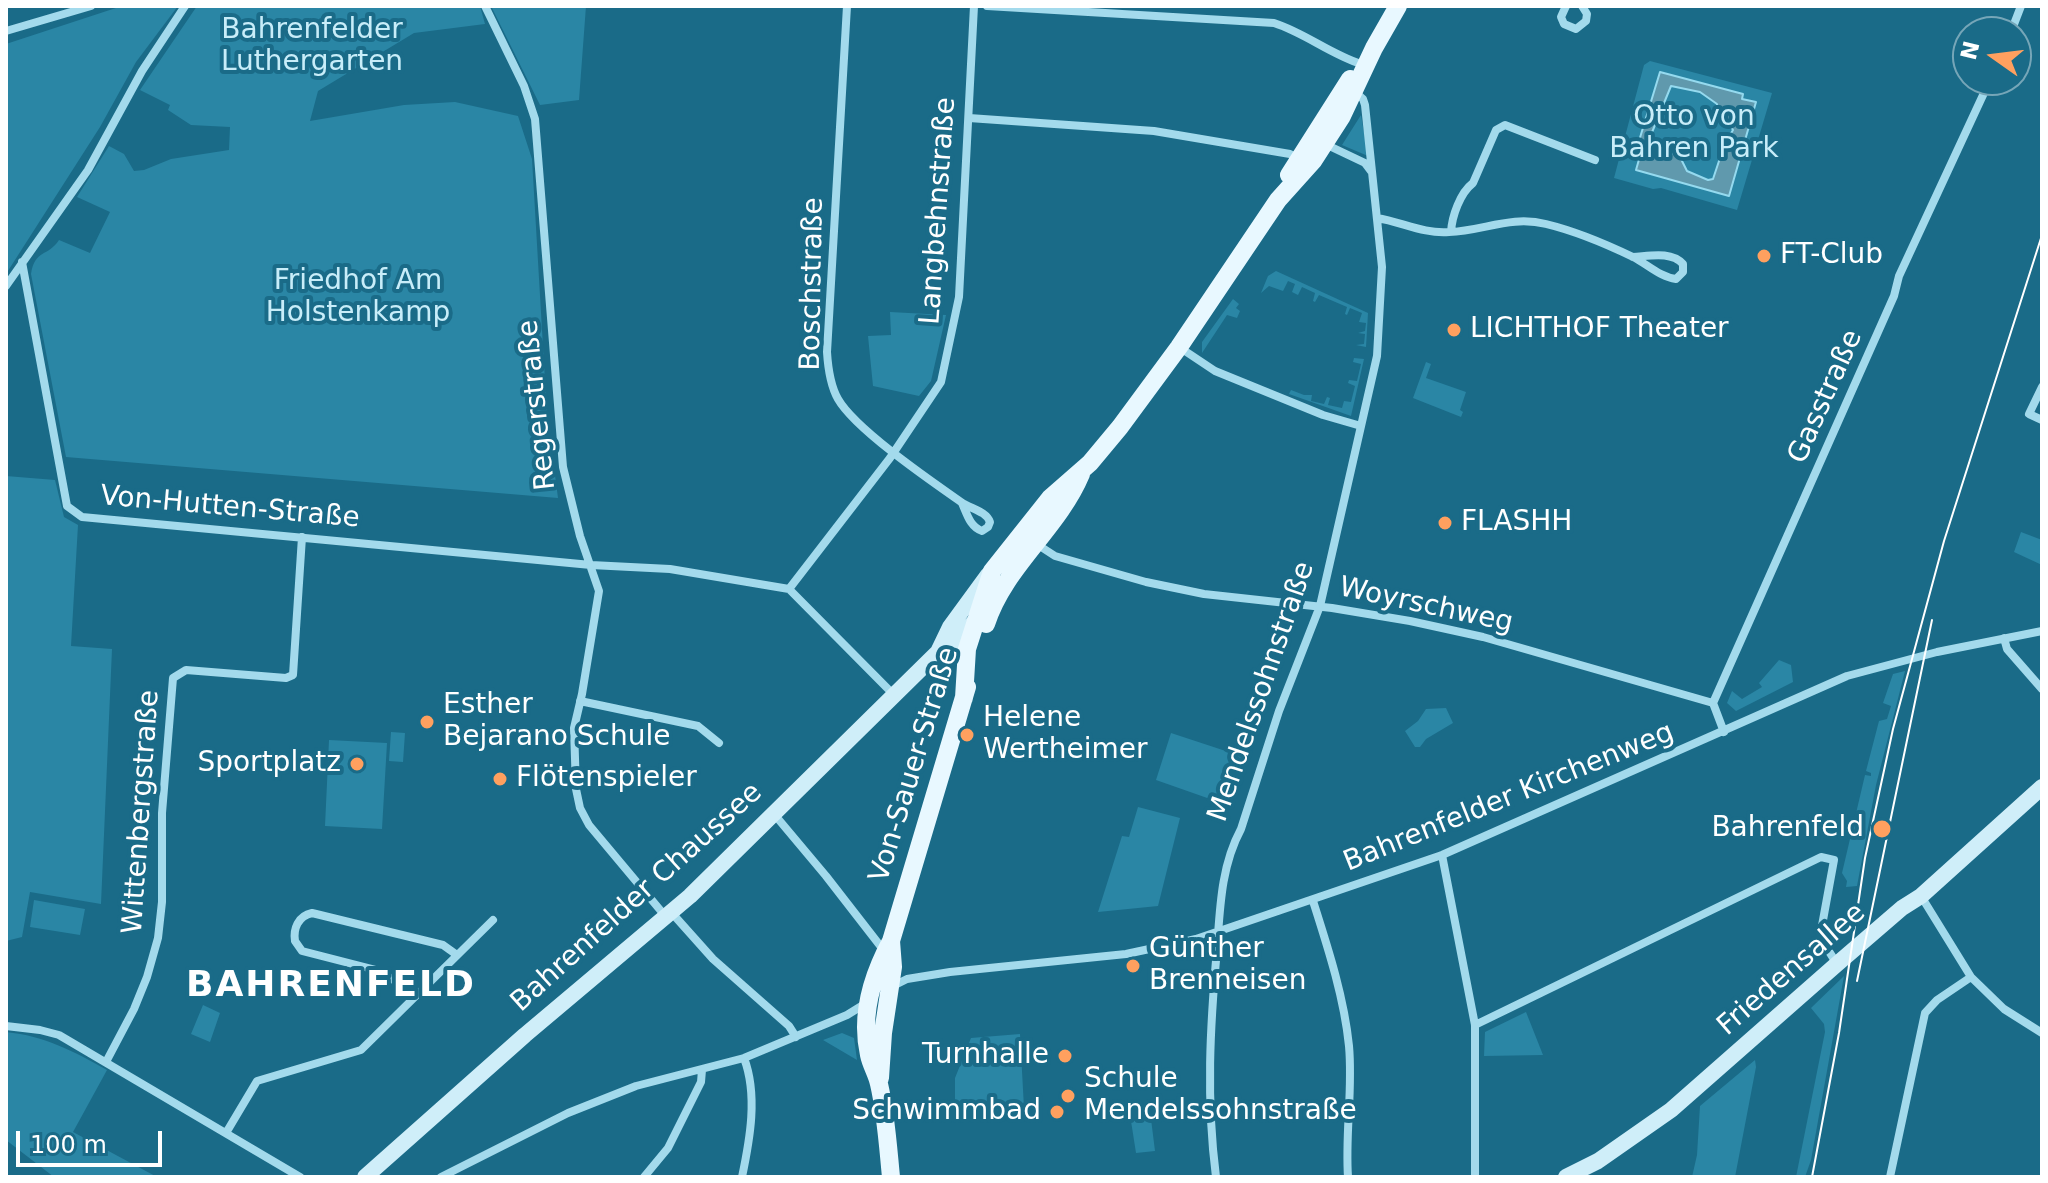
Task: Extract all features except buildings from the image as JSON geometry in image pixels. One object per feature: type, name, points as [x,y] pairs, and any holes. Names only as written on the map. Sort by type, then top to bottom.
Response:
[{"type":"main road","name":"Bahrenfelder Chaussee","points":[[365,1177],[668,914],[938,652],[950,627],[992,571],[1050,498],[1082,471],[1120,427],[1179,347],[1278,200],[1299,159],[1321,124],[1346,94],[1398,6]]},
{"type":"main road","name":"Bahrenfelder Chaussee","points":[[1278,200],[1297,182],[1324,144],[1361,64],[1374,48]]},
{"type":"main road","name":"Bahrenfelder Chaussee","points":[[938,652],[952,645],[993,605],[1070,497],[1082,471]]},
{"type":"main road","name":"Bahrenfelder Chaussee","points":[[964,698],[967,649],[992,571]]},
{"type":"main road","name":"Von-Sauer-Straße","points":[[891,1177],[879,1083],[867,1044],[867,1002],[993,605]]},
{"type":"main road","name":"Friedensallee","points":[[1566,1177],[1598,1161],[1671,1110],[1902,908],[1921,896],[2042,787]]},
{"type":"main road","name":"Von-Sauer-Straße","points":[[879,1083],[893,967],[885,952]]},
{"type":"main road","points":[[867,1002],[883,1033]]},
{"type":"street","points":[[6,31],[91,6]]},
{"type":"street","points":[[6,286],[88,170],[142,71],[185,6]]},
{"type":"street","name":"Regerstraße","points":[[485,6],[524,86],[535,119],[561,455],[580,536],[599,591],[573,745],[576,789],[582,814],[668,914],[713,959],[789,1026],[796,1037]]},
{"type":"street","name":"Boschstraße","points":[[847,6],[827,355],[831,382],[851,416],[893,452],[962,503]]},
{"type":"street","name":"Langbehnstraße","points":[[789,589],[893,452],[941,382],[957,314],[974,6]]},
{"type":"street","points":[[987,6],[1274,23],[1361,64]]},
{"type":"street","points":[[1566,6],[1561,17],[1564,24],[1576,29],[1586,21],[1587,14],[1582,6]]},
{"type":"street","name":"Mendelssohnstraße","points":[[1216,1177],[1209,1042],[1222,889],[1232,846],[1241,829],[1279,711],[1320,606],[1377,356],[1382,267],[1365,105],[1363,99],[1346,94]]},
{"type":"street","name":"Gasstraße","points":[[1713,703],[1894,296],[1899,276],[1983,96]]},
{"type":"street","points":[[969,118],[1154,131],[1290,154],[1299,159]]},
{"type":"street","points":[[1321,124],[1320,138],[1324,144],[1365,163],[1373,175]]},
{"type":"street","points":[[1451,232],[1460,200],[1473,183],[1496,130],[1505,125],[1595,160]]},
{"type":"street","points":[[1377,218],[1426,232],[1451,232],[1505,221],[1531,220],[1633,257],[1673,279],[1680,278],[1683,272],[1683,264],[1675,258],[1655,255],[1633,257]]},
{"type":"street","name":"Von-Hutten-Straße","points":[[22,262],[67,506],[82,517],[591,565],[670,569],[789,589]]},
{"type":"street","points":[[1179,347],[1215,371],[1323,415],[1361,426]]},
{"type":"street","points":[[2042,387],[2029,414],[2042,420]]},
{"type":"street","name":"Wittenbergstraße","points":[[106,1062],[134,1009],[158,938],[162,902],[162,813],[173,678],[186,670],[286,678],[293,675],[302,537]]},
{"type":"street","name":"Woyrschweg","points":[[1035,543],[1055,556],[1166,587],[1391,617],[1483,637],[1713,703]]},
{"type":"street","points":[[789,589],[895,696]]},
{"type":"street","name":"Bahrenfelder Kirchenweg","points":[[889,988],[907,979],[950,972],[1126,954],[1218,931],[1442,855],[1847,676],[1904,660],[2042,631]]},
{"type":"street","points":[[2004,638],[2007,649],[2042,689]]},
{"type":"street","points":[[580,701],[698,726],[719,743]]},
{"type":"street","points":[[1713,703],[1724,732]]},
{"type":"street","points":[[774,814],[885,952]]},
{"type":"street","points":[[1442,855],[1475,1025],[1475,1177]]},
{"type":"street","points":[[1475,1025],[1821,857],[1834,860],[1821,931],[1823,942],[1837,964]]},
{"type":"street","points":[[1921,896],[1971,977],[2004,1009],[2042,1033]]},
{"type":"street","points":[[1313,901],[1341,998],[1348,1036],[1351,1101],[1348,1177]]},
{"type":"street","points":[[412,999],[380,971],[302,951],[295,941],[297,924],[312,913],[443,945],[457,955]]},
{"type":"street","points":[[226,1133],[257,1081],[361,1050],[493,920]]},
{"type":"street","points":[[1890,1177],[1925,1013],[1937,1000],[1971,977]]},
{"type":"street","points":[[441,1177],[568,1113],[636,1086],[744,1058],[847,1015],[889,988]]},
{"type":"street","points":[[6,1026],[59,1035],[300,1177]]},
{"type":"street","points":[[742,1177],[749,1139],[751,1076],[744,1058]]},
{"type":"street","points":[[644,1177],[668,1148],[701,1082],[702,1070]]},
{"type":"green space","points":[[122,6],[178,6],[136,62],[100,127],[6,274],[6,44]]},
{"type":"green space","name":"Friedhof Am Holstenkamp","points":[[197,6],[480,6],[485,24],[414,33],[318,91],[310,121],[404,105],[455,102],[518,116],[532,159],[547,415],[558,498],[66,457],[31,274],[33,266],[59,240],[90,253],[110,212],[77,197],[109,146],[124,154],[134,171],[171,159],[229,150],[230,127],[191,125],[168,110],[170,105],[140,90]]},
{"type":"green space","points":[[491,6],[586,6],[579,100],[540,105]]},
{"type":"green space","name":"Otto von Bahren Park","points":[[1650,61],[1772,93],[1737,210],[1614,178],[1644,65]]},
{"type":"green space","points":[[1361,115],[1368,156],[1342,145]]},
{"type":"green space","points":[[1276,271],[1368,313],[1366,347],[1356,345],[1364,344],[1365,334],[1358,333],[1365,331],[1366,323],[1359,322],[1362,313],[1350,308],[1347,315],[1347,307],[1319,295],[1315,302],[1315,293],[1302,287],[1298,295],[1292,292],[1295,284],[1288,281],[1283,291],[1269,286],[1261,293],[1268,276]]},
{"type":"green space","points":[[1233,299],[1239,304],[1236,308],[1240,311],[1237,318],[1227,315],[1202,353],[1202,342]]},
{"type":"green space","points":[[890,312],[946,315],[931,381],[919,396],[873,386],[868,336],[891,335]]},
{"type":"green space","points":[[1354,358],[1364,359],[1351,416],[1289,394],[1291,390],[1312,395],[1311,401],[1324,404],[1327,397],[1330,398],[1328,405],[1342,408],[1344,401],[1351,402],[1355,386],[1348,383],[1349,380],[1357,381],[1361,364],[1353,362]]},
{"type":"green space","points":[[1426,362],[1431,364],[1426,378],[1466,392],[1461,417],[1413,398]]},
{"type":"green space","points":[[6,476],[55,480],[64,517],[78,525],[71,646],[112,649],[101,904],[30,892],[22,937],[6,941]]},
{"type":"green space","points":[[2021,532],[2042,540],[2042,565],[2014,552]]},
{"type":"green space","points":[[1779,660],[1791,665],[1793,682],[1736,711],[1727,703],[1732,691],[1742,699],[1762,687],[1759,683]]},
{"type":"green space","points":[[1905,671],[1876,785],[1857,886],[1846,887],[1847,881],[1842,873],[1865,775],[1871,776],[1866,771],[1879,721],[1887,719],[1891,706],[1883,703],[1893,674]]},
{"type":"green space","points":[[1446,708],[1453,723],[1426,739],[1420,747],[1415,747],[1405,731],[1418,721],[1426,709]]},
{"type":"green space","points":[[391,732],[405,733],[403,762],[389,761]]},
{"type":"green space","points":[[1171,733],[1247,758],[1230,806],[1156,780]]},
{"type":"green space","name":"Sportplatz","points":[[329,740],[387,743],[382,829],[325,826]]},
{"type":"green space","points":[[1138,807],[1180,818],[1158,906],[1098,912],[1122,836],[1129,837]]},
{"type":"green space","points":[[34,900],[85,909],[80,935],[30,927]]},
{"type":"green space","points":[[1844,976],[1811,1160],[1805,1177],[1796,1177],[1825,1032],[1824,1024],[1811,1008]]},
{"type":"green space","points":[[203,1005],[220,1013],[210,1042],[191,1034]]},
{"type":"green space","points":[[1526,1012],[1543,1055],[1484,1056],[1485,1032]]},
{"type":"green space","points":[[6,1032],[58,1045],[107,1070],[73,1132],[157,1177],[54,1177],[6,1140]]},
{"type":"green space","points":[[842,1033],[854,1038],[857,1060],[823,1040]]},
{"type":"green space","points":[[1020,1034],[1024,1108],[955,1114],[955,1078],[971,1038]]},
{"type":"green space","points":[[1755,1060],[1735,1177],[1692,1177],[1697,1155],[1700,1106]]},
{"type":"green space","points":[[1151,1119],[1155,1151],[1136,1153],[1131,1121]]},
{"type":"shaded area","points":[[1660,72],[1743,94],[1742,99],[1756,102],[1729,196],[1636,170],[1640,156],[1635,154]],"holes":[[[1671,86],[1700,92],[1717,104],[1720,115],[1733,130],[1725,143],[1713,179],[1708,180],[1687,171],[1675,154],[1648,150],[1646,147]]]},
{"type":"tram line","points":[[1812,1177],[1839,1033],[1865,858],[1893,729],[1944,541],[2042,235]]},
{"type":"tram line","points":[[1857,981],[1932,620]]},
{"type":"place","name":"FT-Club","points":[[1764,256]]},
{"type":"place","name":"LICHTHOF Theater","points":[[1454,330]]},
{"type":"place","name":"FLASHH","points":[[1445,523]]},
{"type":"place","name":"Esther Bejarano Schule","points":[[427,722]]},
{"type":"place","name":"Helene Wertheimer","points":[[967,735]]},
{"type":"place","name":"Sportplatz","points":[[357,764]]},
{"type":"place","name":"Flötenspieler","points":[[500,779]]},
{"type":"place","name":"Bahrenfeld","points":[[1882,829]]},
{"type":"place","name":"Günther Brenneisen","points":[[1133,966]]},
{"type":"place","name":"Turnhalle","points":[[1065,1056]]},
{"type":"place","name":"Schule Mendelssohnstraße","points":[[1068,1096]]},
{"type":"place","name":"Schwimmbad","points":[[1057,1112]]},
{"type":"district","name":"BAHRENFELD","points":[[331,987]]},
{"type":"park label","name":"Bahrenfelder Luthergarten","points":[[312,47]]}]
